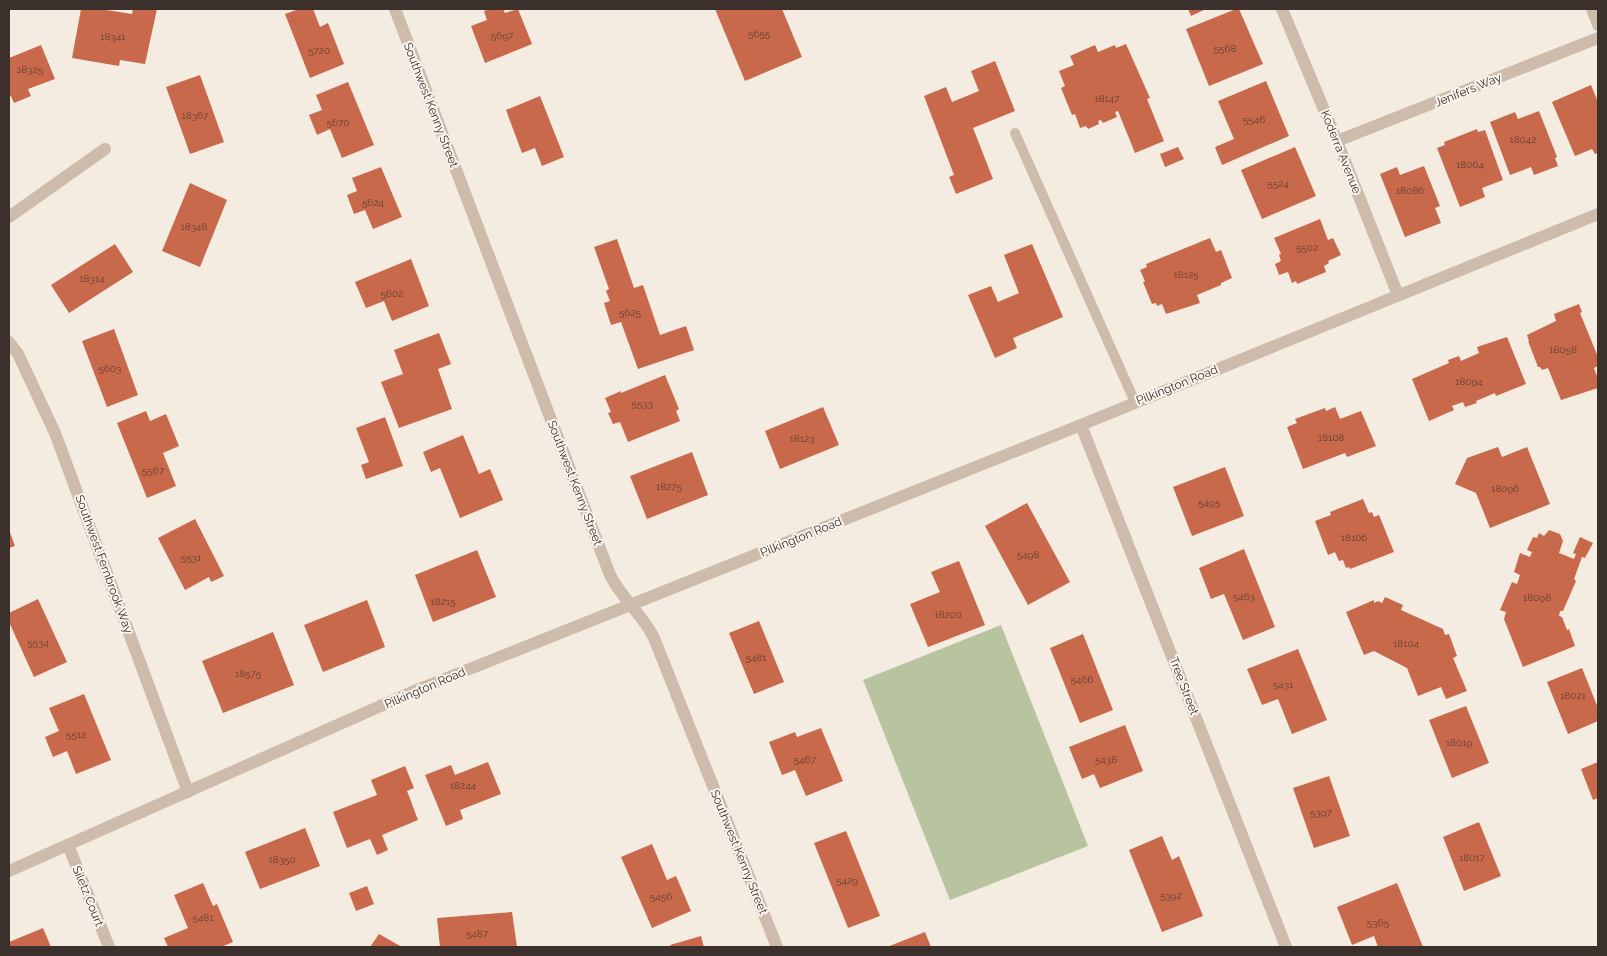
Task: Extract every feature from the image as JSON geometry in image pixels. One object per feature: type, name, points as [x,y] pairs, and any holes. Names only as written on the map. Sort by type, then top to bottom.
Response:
[{"type":"street","name":"Southwest Kenny Street","points":[[394,9],[610,575],[630,605],[650,629],[777,947]]},
{"type":"street","name":"Koderra Avenue","points":[[1282,9],[1398,295]]},
{"type":"street","points":[[1592,9],[1598,25]]},
{"type":"street","name":"Jenifers Way","points":[[1337,141],[1598,38]]},
{"type":"street","points":[[9,217],[105,149]]},
{"type":"street","name":"Pilkington Road","points":[[9,871],[412,692],[1081,424],[1598,214]]},
{"type":"street","name":"Southwest Fernbrook Way","points":[[9,342],[18,354],[55,433],[188,792]]},
{"type":"street","name":"Tree Street","points":[[1081,424],[1286,947]]},
{"type":"street","name":"Siletz Court","points":[[68,845],[109,947]]},
{"type":"lane","points":[[1016,132],[1135,402]]},
{"type":"green space","points":[[1001,625],[1088,846],[950,900],[863,680]]},
{"type":"building","points":[[81,9],[100,9],[132,14],[133,9],[157,9],[145,64],[120,60],[119,66],[72,58]]},
{"type":"building","points":[[299,9],[313,9],[320,27],[328,23],[344,64],[310,78],[285,14]]},
{"type":"building","points":[[503,9],[505,13],[518,9],[532,44],[485,63],[471,26],[487,20],[484,11]]},
{"type":"building","points":[[715,9],[782,9],[802,57],[745,81]]},
{"type":"building","points":[[1188,9],[1206,9],[1191,16]]},
{"type":"building","points":[[1239,9],[1263,64],[1209,86],[1186,29]]},
{"type":"building","points":[[1126,44],[1150,98],[1147,99],[1164,141],[1135,153],[1118,111],[1115,112],[1117,117],[1103,123],[1101,120],[1098,121],[1099,124],[1088,129],[1086,126],[1080,128],[1075,114],[1072,115],[1061,88],[1065,86],[1059,71],[1074,65],[1070,56],[1095,45],[1098,52],[1115,45],[1116,48]]},
{"type":"building","points":[[41,45],[55,79],[28,89],[31,96],[14,103],[11,96],[9,97],[9,58]]},
{"type":"building","points":[[995,61],[1015,111],[973,128],[993,179],[956,194],[949,177],[954,175],[924,96],[946,87],[952,102],[979,91],[971,71]]},
{"type":"building","points":[[200,75],[224,142],[190,154],[166,87]]},
{"type":"building","points":[[1266,81],[1289,136],[1222,165],[1215,147],[1234,139],[1218,101]]},
{"type":"building","points":[[348,82],[374,145],[342,158],[330,129],[317,135],[309,115],[322,110],[316,95]]},
{"type":"building","points":[[1591,85],[1598,102],[1598,153],[1595,154],[1592,149],[1575,156],[1552,102]]},
{"type":"building","points":[[540,96],[564,157],[542,166],[535,148],[522,153],[506,110]]},
{"type":"building","points":[[1539,111],[1557,157],[1555,158],[1558,166],[1534,175],[1531,167],[1510,175],[1490,122],[1515,112],[1518,119]]},
{"type":"building","points":[[1477,129],[1478,132],[1485,130],[1503,180],[1482,188],[1485,197],[1460,207],[1437,148],[1445,145],[1444,142]]},
{"type":"building","points":[[1178,147],[1184,159],[1165,167],[1160,154]]},
{"type":"building","points":[[1295,147],[1316,196],[1262,219],[1241,170]]},
{"type":"building","points":[[1424,166],[1440,206],[1435,208],[1441,223],[1405,237],[1380,174],[1397,167],[1400,175]]},
{"type":"building","points":[[381,167],[402,217],[373,229],[365,210],[354,214],[347,195],[357,191],[352,178]]},
{"type":"building","points":[[190,183],[227,200],[200,267],[162,251]]},
{"type":"building","points":[[1320,219],[1328,240],[1333,238],[1341,255],[1328,261],[1329,263],[1324,266],[1326,272],[1297,284],[1296,281],[1292,283],[1288,272],[1279,275],[1275,264],[1281,261],[1279,255],[1281,254],[1274,238]]},
{"type":"building","points":[[1210,238],[1216,252],[1221,250],[1232,278],[1197,295],[1200,303],[1166,314],[1162,304],[1157,306],[1156,303],[1152,304],[1140,270],[1147,267],[1146,264]]},
{"type":"building","points":[[617,239],[634,288],[643,285],[660,335],[686,326],[694,350],[638,369],[621,322],[611,325],[604,303],[610,301],[606,291],[609,289],[594,247]]},
{"type":"building","points":[[115,244],[133,272],[69,313],[51,285]]},
{"type":"building","points":[[1032,244],[1063,317],[1013,338],[1017,348],[995,358],[968,295],[991,286],[998,302],[1019,293],[1004,255]]},
{"type":"building","points":[[411,259],[429,306],[392,321],[384,301],[366,308],[355,282]]},
{"type":"building","points":[[1579,304],[1582,312],[1580,313],[1598,357],[1598,366],[1594,368],[1598,379],[1598,388],[1561,400],[1548,368],[1542,370],[1538,367],[1527,335],[1556,321],[1554,314]]},
{"type":"building","points":[[114,329],[138,395],[107,407],[82,341]]},
{"type":"building","points":[[439,333],[451,364],[438,369],[452,409],[399,428],[381,382],[403,374],[394,350]]},
{"type":"building","points":[[1507,337],[1526,384],[1496,396],[1495,393],[1465,407],[1463,402],[1452,406],[1454,410],[1429,421],[1412,379],[1449,363],[1448,360],[1459,356],[1461,361],[1479,353],[1477,347]]},
{"type":"building","points":[[665,375],[679,409],[676,411],[680,421],[628,442],[620,422],[613,424],[608,413],[611,412],[605,398]]},
{"type":"building","points":[[823,407],[839,445],[780,469],[765,431]]},
{"type":"building","points":[[1335,407],[1340,419],[1361,411],[1376,446],[1347,457],[1345,453],[1303,469],[1287,427],[1297,423],[1295,419],[1325,408],[1326,411]]},
{"type":"building","points":[[146,411],[150,421],[166,414],[179,446],[163,453],[176,486],[147,498],[117,423]]},
{"type":"building","points":[[385,417],[403,466],[366,479],[361,465],[369,462],[356,428]]},
{"type":"building","points":[[463,435],[479,474],[490,469],[503,500],[460,518],[440,468],[431,472],[423,452]]},
{"type":"building","points":[[1498,447],[1502,457],[1527,447],[1550,504],[1490,528],[1476,493],[1455,484],[1467,458]]},
{"type":"building","points":[[692,452],[708,495],[647,519],[630,476]]},
{"type":"building","points":[[1225,467],[1244,516],[1192,536],[1173,487]]},
{"type":"building","points":[[1363,499],[1369,513],[1372,512],[1374,517],[1379,515],[1394,552],[1350,569],[1349,567],[1346,568],[1343,560],[1339,561],[1335,552],[1328,555],[1315,521],[1331,515],[1330,512]]},
{"type":"building","points":[[1027,503],[1070,582],[1028,605],[985,526]]},
{"type":"building","points":[[195,519],[224,576],[211,582],[209,577],[185,590],[158,538]]},
{"type":"building","points":[[9,530],[15,546],[9,548]]},
{"type":"building","points":[[1549,530],[1560,534],[1563,541],[1559,553],[1574,559],[1576,554],[1573,553],[1580,537],[1593,543],[1585,558],[1582,557],[1574,579],[1576,581],[1559,616],[1562,617],[1567,630],[1569,629],[1575,646],[1523,667],[1504,619],[1506,612],[1500,610],[1512,582],[1517,584],[1520,575],[1514,572],[1520,553],[1530,557],[1532,552],[1527,550],[1533,537],[1537,538],[1539,533],[1544,536]]},
{"type":"building","points":[[1244,549],[1275,627],[1243,640],[1224,594],[1211,599],[1199,568]]},
{"type":"building","points":[[477,550],[496,597],[433,622],[415,575]]},
{"type":"building","points":[[959,561],[985,625],[928,647],[910,604],[940,592],[931,572]]},
{"type":"building","points":[[1385,597],[1403,605],[1401,610],[1443,629],[1445,635],[1449,634],[1457,656],[1453,658],[1467,691],[1446,699],[1441,687],[1418,696],[1407,668],[1374,651],[1364,655],[1346,612],[1374,600],[1374,603],[1378,601],[1382,603]]},
{"type":"building","points":[[38,599],[67,662],[34,677],[9,622],[9,613]]},
{"type":"building","points":[[367,600],[385,647],[323,672],[304,625]]},
{"type":"building","points":[[759,621],[784,682],[754,694],[729,633]]},
{"type":"building","points":[[273,632],[294,685],[223,713],[202,661]]},
{"type":"building","points":[[1083,634],[1113,710],[1080,723],[1050,648]]},
{"type":"building","points":[[1298,649],[1327,720],[1292,734],[1278,699],[1262,705],[1247,669]]},
{"type":"building","points":[[1582,668],[1598,708],[1598,721],[1568,734],[1547,682]]},
{"type":"building","points":[[84,694],[111,760],[76,774],[67,751],[53,757],[45,737],[59,731],[49,708]]},
{"type":"building","points":[[1466,706],[1489,763],[1452,778],[1429,720]]},
{"type":"building","points":[[1125,725],[1143,771],[1100,788],[1094,774],[1082,779],[1069,747]]},
{"type":"building","points":[[821,728],[843,781],[806,796],[795,770],[782,775],[769,742],[795,732],[797,737]]},
{"type":"building","points":[[488,762],[501,794],[460,810],[463,819],[446,826],[425,775],[451,765],[455,775]]},
{"type":"building","points":[[1598,762],[1598,798],[1593,800],[1581,769]]},
{"type":"building","points":[[405,766],[414,788],[407,791],[418,820],[382,835],[388,850],[377,855],[370,839],[347,848],[333,812],[377,795],[371,780]]},
{"type":"building","points":[[1329,776],[1350,836],[1314,848],[1293,788]]},
{"type":"building","points":[[1479,822],[1501,876],[1464,891],[1443,837]]},
{"type":"building","points":[[305,828],[320,866],[260,889],[245,852]]},
{"type":"building","points":[[846,831],[880,916],[848,928],[814,843]]},
{"type":"building","points":[[1162,836],[1172,860],[1179,856],[1203,916],[1162,932],[1129,850]]},
{"type":"building","points":[[652,844],[667,880],[676,876],[691,911],[652,928],[621,857]]},
{"type":"building","points":[[203,883],[213,906],[217,904],[233,942],[221,947],[168,947],[164,938],[188,928],[174,895]]},
{"type":"building","points":[[1397,883],[1423,947],[1378,947],[1374,936],[1352,945],[1337,907]]},
{"type":"building","points":[[367,886],[374,904],[356,911],[349,893]]},
{"type":"building","points":[[512,912],[517,947],[440,947],[437,918]]},
{"type":"building","points":[[43,928],[51,947],[9,947],[9,942]]},
{"type":"building","points":[[925,932],[931,947],[887,947]]},
{"type":"building","points":[[379,934],[402,947],[370,947]]},
{"type":"building","points":[[701,936],[704,947],[671,947],[670,945]]}]
